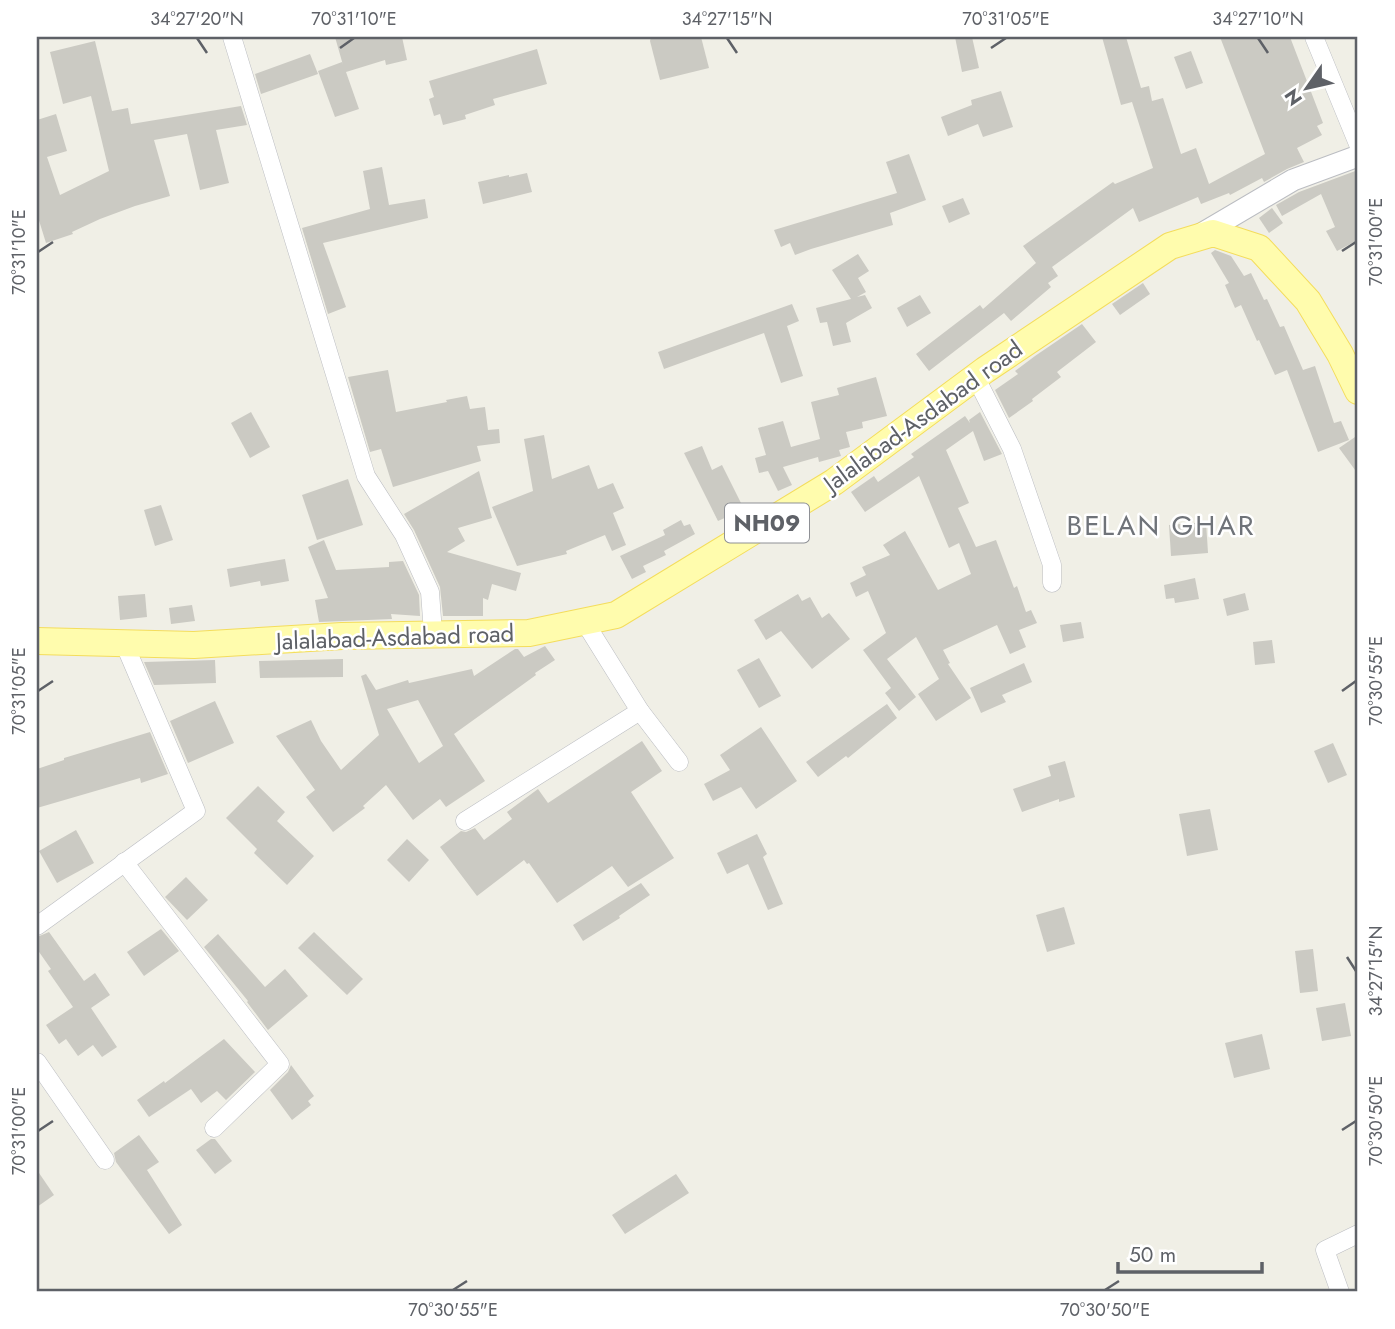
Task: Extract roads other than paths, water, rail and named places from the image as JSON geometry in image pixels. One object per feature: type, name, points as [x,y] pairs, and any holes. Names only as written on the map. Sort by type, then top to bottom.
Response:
[{"type":"main road","name":"Jalalabad-Asdabad road","points":[[37,641],[194,645],[342,636],[529,633],[615,615],[834,482],[975,376],[1170,246],[1213,233],[1259,248],[1308,300],[1358,391]]},
{"type":"street","points":[[232,37],[366,476],[404,535],[430,592],[433,633]]},
{"type":"street","points":[[1314,37],[1358,144]]},
{"type":"street","points":[[1193,239],[1293,180],[1358,156]]},
{"type":"street","points":[[975,376],[1012,449],[1052,565],[1052,583]]},
{"type":"street","points":[[584,621],[640,712],[679,762]]},
{"type":"street","points":[[37,926],[195,811],[124,643]]},
{"type":"street","points":[[465,821],[640,712]]},
{"type":"street","points":[[124,862],[280,1064],[214,1128]]},
{"type":"street","points":[[37,1062],[105,1160]]},
{"type":"street","points":[[1340,1292],[1325,1250],[1358,1234]]},
{"type":"district","name":"BELAN GHAR","points":[[1161,525]]}]
